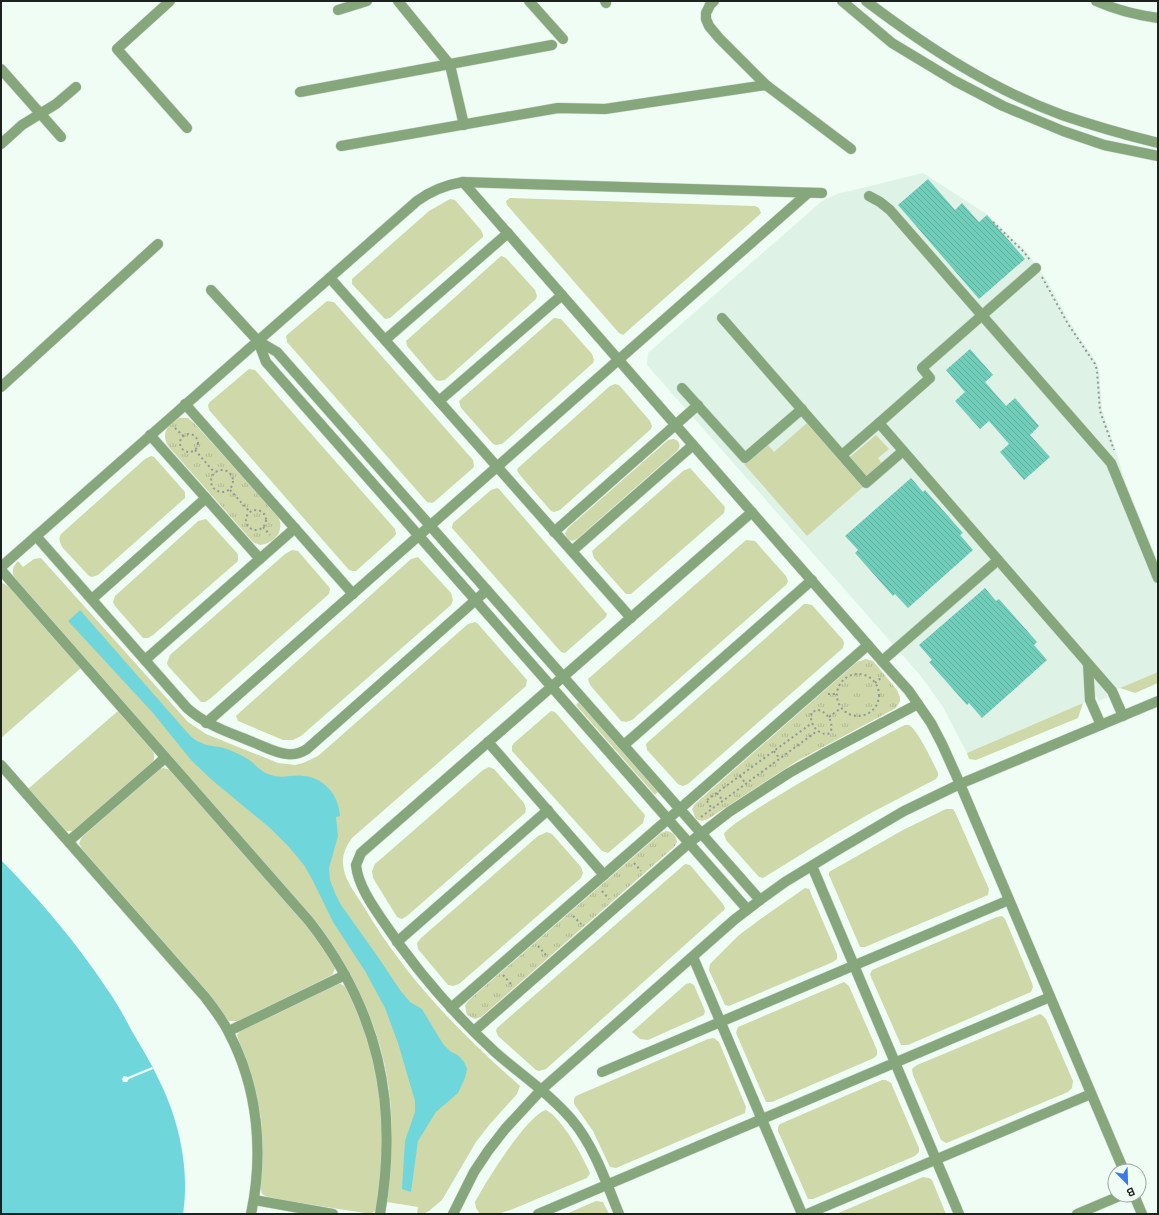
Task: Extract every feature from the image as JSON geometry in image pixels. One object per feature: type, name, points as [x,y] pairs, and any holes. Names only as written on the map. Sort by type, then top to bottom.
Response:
[{"type":"street","points":[[170,1],[117,49],[187,128]]},
{"type":"street","points":[[338,10],[367,1]]},
{"type":"street","points":[[398,1],[450,65],[464,125]]},
{"type":"street","points":[[528,1],[563,39]]},
{"type":"street","points":[[714,1],[706,13],[706,20],[719,38],[766,85],[851,149]]},
{"type":"street","points":[[842,1],[892,43],[955,81],[1003,106],[1063,131],[1104,145],[1158,156]]},
{"type":"street","points":[[866,1],[904,30],[964,68],[1012,94],[1098,127],[1158,143]]},
{"type":"street","points":[[1096,1],[1113,4],[1134,14],[1158,18]]},
{"type":"street","points":[[300,92],[552,45]]},
{"type":"street","points":[[1,69],[61,137]]},
{"type":"street","points":[[741,89],[750,77],[749,69]]},
{"type":"street","points":[[341,146],[558,108],[605,109],[766,85]]},
{"type":"street","points":[[1,144],[22,125],[56,104],[76,87]]},
{"type":"street","points":[[463,182],[868,644],[918,704],[942,744],[960,784],[1121,1163]]},
{"type":"street","points":[[1,567],[426,194],[444,186],[463,182],[822,193]]},
{"type":"street","points":[[206,723],[808,193]]},
{"type":"street","points":[[869,196],[890,210],[1111,463],[1158,578]]},
{"type":"street","points":[[385,340],[508,233]]},
{"type":"street","points":[[1,386],[158,244]]},
{"type":"street","points":[[842,455],[930,378],[922,368],[1036,268]]},
{"type":"street","points":[[330,278],[631,618]]},
{"type":"street","points":[[211,290],[258,341],[277,352],[760,900]]},
{"type":"street","points":[[439,401],[562,296]]},
{"type":"street","points":[[722,318],[866,482],[903,451]]},
{"type":"street","points":[[258,341],[266,362],[747,909]]},
{"type":"street","points":[[682,388],[745,458],[802,409]]},
{"type":"street","points":[[186,404],[353,594]]},
{"type":"street","points":[[554,532],[698,405]]},
{"type":"street","points":[[879,423],[1112,691],[1123,716]]},
{"type":"street","points":[[150,435],[260,559]]},
{"type":"street","points":[[572,551],[693,445]]},
{"type":"street","points":[[92,599],[206,498]]},
{"type":"street","points":[[619,1214],[590,1147],[579,1129],[564,1111],[504,1060],[451,1008],[398,942],[364,889],[356,869],[357,861],[361,853],[752,512]]},
{"type":"street","points":[[145,660],[295,528]]},
{"type":"street","points":[[36,536],[187,708],[206,723],[280,753],[287,754],[301,752],[307,749],[487,590]]},
{"type":"street","points":[[882,661],[998,560]]},
{"type":"street","points":[[1,570],[309,921],[329,948],[345,974],[358,1000],[369,1028],[378,1059],[384,1093],[387,1144],[385,1180],[380,1214]]},
{"type":"street","points":[[624,746],[812,580]]},
{"type":"street","points":[[451,1008],[868,644]]},
{"type":"street","points":[[1088,664],[1090,700],[1101,725]]},
{"type":"street","points":[[453,1214],[471,1178],[488,1151],[541,1090],[747,909],[812,866],[904,811],[960,784],[1158,701]]},
{"type":"street","points":[[474,1031],[689,843],[729,812],[789,773],[918,704]]},
{"type":"street","points":[[488,742],[604,875]]},
{"type":"street","points":[[69,841],[165,758]]},
{"type":"street","points":[[1,765],[205,997],[229,1031],[240,1056],[256,1118],[258,1158],[254,1200],[251,1214]]},
{"type":"street","points":[[398,942],[548,810]]},
{"type":"street","points":[[812,866],[959,1214]]},
{"type":"street","points":[[602,1072],[1009,900]]},
{"type":"street","points":[[693,957],[802,1214]]},
{"type":"street","points":[[229,1031],[345,974]]},
{"type":"street","points":[[538,1214],[1050,997]]},
{"type":"street","points":[[808,1214],[1091,1094]]},
{"type":"street","points":[[254,1200],[333,1214]]},
{"type":"street","points":[[1077,1214],[1107,1201]]},
{"type":"street","points":[[1137,1203],[1142,1214]]},
{"type":"path","points":[[993,222],[1024,252],[1047,283],[1068,324],[1095,364],[1097,370],[1100,411],[1116,454],[1111,463]]},
{"type":"path","points":[[172,424],[183,436]]},
{"type":"path","points":[[190,434],[195,436],[198,444],[195,450],[188,452],[181,449],[180,441],[183,436],[190,434]]},
{"type":"path","points":[[195,450],[215,473]]},
{"type":"path","points":[[220,470],[224,470],[232,475],[233,483],[230,490],[221,492],[214,489],[211,481],[215,473],[220,470]]},
{"type":"path","points":[[230,490],[250,512]]},
{"type":"path","points":[[255,509],[264,513],[266,521],[263,527],[257,530],[249,527],[246,519],[250,512],[255,509]]},
{"type":"path","points":[[263,527],[274,539]]},
{"type":"path","points":[[858,674],[868,676],[875,683],[879,693],[876,705],[869,713],[859,716],[849,714],[841,708],[837,701],[837,692],[839,686],[845,679],[852,675],[858,674]]},
{"type":"path","points":[[875,683],[884,675]]},
{"type":"path","points":[[829,717],[841,708]]},
{"type":"path","points":[[813,711],[822,711],[829,717],[832,725],[830,733],[826,735],[818,731],[812,723],[811,714],[813,711]]},
{"type":"path","points":[[859,716],[859,721]]},
{"type":"path","points":[[712,809],[706,801],[812,723]]},
{"type":"path","points":[[699,818],[818,731]]},
{"type":"path","points":[[774,751],[780,758]]},
{"type":"path","points":[[740,776],[746,784]]},
{"type":"path","points":[[717,793],[723,801]]},
{"type":"path","points":[[631,860],[643,874]]},
{"type":"path","points":[[628,868],[634,863]]},
{"type":"path","points":[[635,875],[640,870]]},
{"type":"path","points":[[602,891],[607,886]]},
{"type":"path","points":[[599,887],[612,902]]},
{"type":"path","points":[[603,903],[609,898]]},
{"type":"path","points":[[570,912],[583,927]]},
{"type":"path","points":[[567,921],[573,916]]},
{"type":"path","points":[[535,943],[548,957]]},
{"type":"path","points":[[504,976],[510,971]]},
{"type":"path","points":[[501,973],[514,988]]},
{"type":"shaded area","points":[[923,173],[988,215],[1026,251],[1048,282],[1070,323],[1097,363],[1099,369],[1102,410],[1125,481],[1158,562],[1158,672],[1106,694],[1108,697],[1099,701],[1097,697],[967,753],[943,707],[920,675],[647,365],[648,353],[822,201],[837,194]]},
{"type":"green space","points":[[510,198],[755,206],[759,208],[761,213],[623,335],[619,333],[507,205],[506,201]]},
{"type":"green space","points":[[450,199],[455,200],[481,230],[483,237],[390,318],[385,319],[352,284],[352,279],[429,211]]},
{"type":"green space","points":[[501,256],[506,258],[535,290],[537,296],[536,299],[445,380],[436,380],[407,346],[406,341]]},
{"type":"green space","points":[[327,301],[334,302],[473,460],[473,468],[434,502],[427,502],[287,342],[286,336]]},
{"type":"green space","points":[[554,318],[561,319],[592,354],[594,360],[593,363],[502,444],[493,444],[461,408],[459,401]]},
{"type":"green space","points":[[249,369],[255,370],[395,529],[396,534],[394,537],[356,571],[349,570],[209,410],[208,405],[210,402]]},
{"type":"green space","points":[[615,384],[619,385],[650,421],[652,426],[651,429],[560,510],[554,512],[551,511],[519,474],[517,470],[518,468],[610,386]]},
{"type":"green space","points":[[179,418],[188,418],[194,423],[277,515],[280,520],[280,530],[275,538],[266,544],[260,545],[253,542],[169,447],[165,438],[166,431],[171,424]]},
{"type":"green space","points":[[807,423],[863,487],[807,536],[744,464],[767,444],[774,452]]},
{"type":"green space","points":[[876,435],[889,449],[878,458],[883,465],[867,478],[849,458]]},
{"type":"green space","points":[[673,439],[679,444],[679,449],[677,451],[577,539],[572,541],[567,539],[565,533],[568,528],[668,440]]},
{"type":"green space","points":[[151,456],[154,457],[185,492],[185,498],[98,575],[92,577],[89,576],[62,547],[59,539],[61,534],[145,459]]},
{"type":"green space","points":[[690,468],[725,507],[724,513],[631,594],[626,594],[594,558],[592,551],[683,471]]},
{"type":"green space","points":[[497,488],[607,614],[606,617],[565,653],[561,652],[452,528],[453,523],[491,490]]},
{"type":"green space","points":[[206,519],[237,553],[238,561],[153,635],[148,638],[143,638],[115,606],[113,602],[115,596],[198,521]]},
{"type":"green space","points":[[746,540],[755,541],[786,576],[788,581],[787,584],[632,720],[626,722],[621,721],[590,685],[588,679]]},
{"type":"green space","points":[[292,550],[298,551],[329,587],[329,594],[211,698],[205,702],[201,702],[168,666],[167,663],[170,655],[285,554]]},
{"type":"green space","points":[[418,557],[451,593],[453,600],[451,605],[301,736],[293,740],[283,740],[238,721],[236,716],[238,714],[411,559]]},
{"type":"green space","points":[[41,558],[188,722],[206,734],[278,763],[295,765],[318,756],[468,624],[475,622],[478,624],[527,680],[526,686],[352,838],[343,857],[344,870],[351,887],[397,957],[455,1025],[520,1086],[517,1094],[476,1142],[442,1200],[429,1211],[423,1214],[417,1214],[418,1207],[387,1202],[392,1146],[392,1123],[388,1084],[383,1058],[366,1006],[341,958],[326,935],[309,914],[16,580],[13,575],[13,570],[18,561],[23,567],[34,559]]},
{"type":"green space","points":[[1,582],[11,588],[81,668],[1,738]]},
{"type":"green space","points":[[804,604],[812,605],[843,640],[843,648],[688,784],[683,786],[678,784],[647,750],[646,744]]},
{"type":"green space","points":[[866,659],[873,661],[897,690],[900,701],[896,708],[797,761],[708,819],[702,821],[696,819],[692,809],[695,804],[857,662]]},
{"type":"green space","points":[[1158,672],[1158,683],[1135,693],[1120,688]]},
{"type":"green space","points":[[579,702],[658,792],[655,795],[576,705]]},
{"type":"green space","points":[[1083,703],[1078,718],[976,760],[969,759],[967,753]]},
{"type":"green space","points":[[118,711],[152,750],[154,753],[153,761],[74,831],[66,831],[28,789]]},
{"type":"green space","points":[[551,711],[555,712],[645,815],[643,823],[608,853],[602,851],[512,751],[512,746],[514,743]]},
{"type":"green space","points":[[905,725],[909,725],[912,728],[925,746],[938,773],[936,779],[869,814],[763,878],[759,877],[726,840],[724,834],[751,812],[839,760]]},
{"type":"green space","points":[[489,767],[494,769],[524,803],[526,809],[525,813],[407,916],[402,919],[397,917],[373,878],[372,871],[375,864],[483,770]]},
{"type":"green space","points":[[163,768],[171,771],[302,919],[334,965],[335,969],[332,975],[241,1020],[229,1021],[208,993],[82,849],[79,843],[82,837]]},
{"type":"green space","points":[[946,809],[953,809],[955,812],[989,889],[988,895],[865,947],[860,947],[829,872],[903,830]]},
{"type":"green space","points":[[666,831],[672,833],[676,838],[677,842],[674,847],[481,1017],[475,1019],[467,1015],[465,1006],[468,1001],[661,833]]},
{"type":"green space","points":[[547,832],[552,834],[581,867],[583,873],[581,878],[459,984],[453,986],[448,985],[418,949],[417,943],[538,836]]},
{"type":"green space","points":[[685,864],[690,865],[723,904],[725,908],[724,910],[546,1069],[539,1071],[536,1070],[498,1036],[496,1031],[497,1028]]},
{"type":"green space","points":[[805,888],[809,889],[837,954],[837,959],[729,1006],[725,1005],[709,970],[710,964],[739,935]]},
{"type":"green space","points":[[1002,916],[1005,919],[1032,983],[1033,987],[1031,992],[908,1045],[901,1045],[871,977],[870,974],[872,970]]},
{"type":"green space","points":[[844,982],[849,986],[877,1050],[877,1055],[874,1058],[772,1102],[766,1102],[736,1033],[738,1027]]},
{"type":"green space","points":[[338,983],[346,988],[354,1001],[371,1052],[381,1107],[383,1145],[382,1165],[376,1210],[371,1214],[269,1198],[262,1194],[260,1187],[263,1154],[261,1118],[254,1085],[237,1035],[240,1031]]},
{"type":"green space","points":[[690,983],[694,985],[705,1011],[704,1015],[648,1040],[640,1039],[632,1032],[686,984]]},
{"type":"green space","points":[[1040,1014],[1046,1019],[1073,1081],[1072,1088],[1068,1092],[949,1142],[946,1143],[941,1140],[913,1075],[912,1069],[917,1065]]},
{"type":"green space","points":[[714,1038],[719,1042],[746,1107],[745,1113],[616,1168],[610,1167],[593,1131],[574,1104],[574,1099],[576,1096],[708,1039]]},
{"type":"green space","points":[[882,1080],[886,1080],[891,1083],[919,1148],[919,1152],[915,1156],[813,1199],[808,1199],[778,1131],[778,1127],[780,1124]]},
{"type":"green space","points":[[546,1110],[559,1121],[571,1138],[590,1173],[587,1178],[513,1209],[498,1214],[480,1214],[476,1208],[475,1202],[488,1180],[518,1136],[528,1124]]},
{"type":"green space","points":[[923,1177],[932,1180],[946,1214],[836,1214]]},
{"type":"green space","points":[[596,1201],[603,1202],[609,1214],[566,1214]]},
{"type":"water","points":[[80,610],[195,740],[206,745],[230,750],[249,760],[262,771],[273,776],[312,777],[324,784],[334,795],[340,816],[336,817],[338,836],[329,868],[330,880],[335,893],[341,905],[400,990],[410,1002],[422,1009],[443,1044],[450,1051],[459,1056],[467,1069],[465,1078],[458,1093],[436,1112],[418,1141],[411,1192],[402,1189],[405,1141],[415,1112],[415,1101],[398,1043],[385,1008],[365,971],[333,922],[304,865],[270,828],[212,780],[191,760],[153,713],[68,621]]},
{"type":"water","points":[[1,860],[44,906],[83,955],[121,1011],[152,1067],[172,1110],[181,1144],[185,1180],[183,1214],[1,1214]]},
{"type":"pier","points":[[152,1067],[153,1069],[129,1079],[127,1082],[123,1082],[122,1079],[124,1076],[128,1077]]},
{"type":"building","points":[[928,179],[955,210],[962,203],[979,222],[987,215],[1025,259],[979,299],[898,205]]},
{"type":"building","points":[[970,349],[993,375],[985,382],[1006,406],[1015,398],[1039,426],[1030,435],[1050,457],[1024,480],[1000,452],[1009,444],[989,421],[980,429],[955,401],[965,392],[946,370]]},
{"type":"building","points":[[911,478],[923,492],[925,490],[963,533],[960,535],[973,550],[908,608],[895,594],[893,596],[855,553],[858,550],[845,536]]},
{"type":"building","points":[[985,588],[996,601],[999,599],[1037,642],[1034,645],[1047,660],[982,718],[969,703],[967,705],[929,662],[932,660],[919,645]]}]
